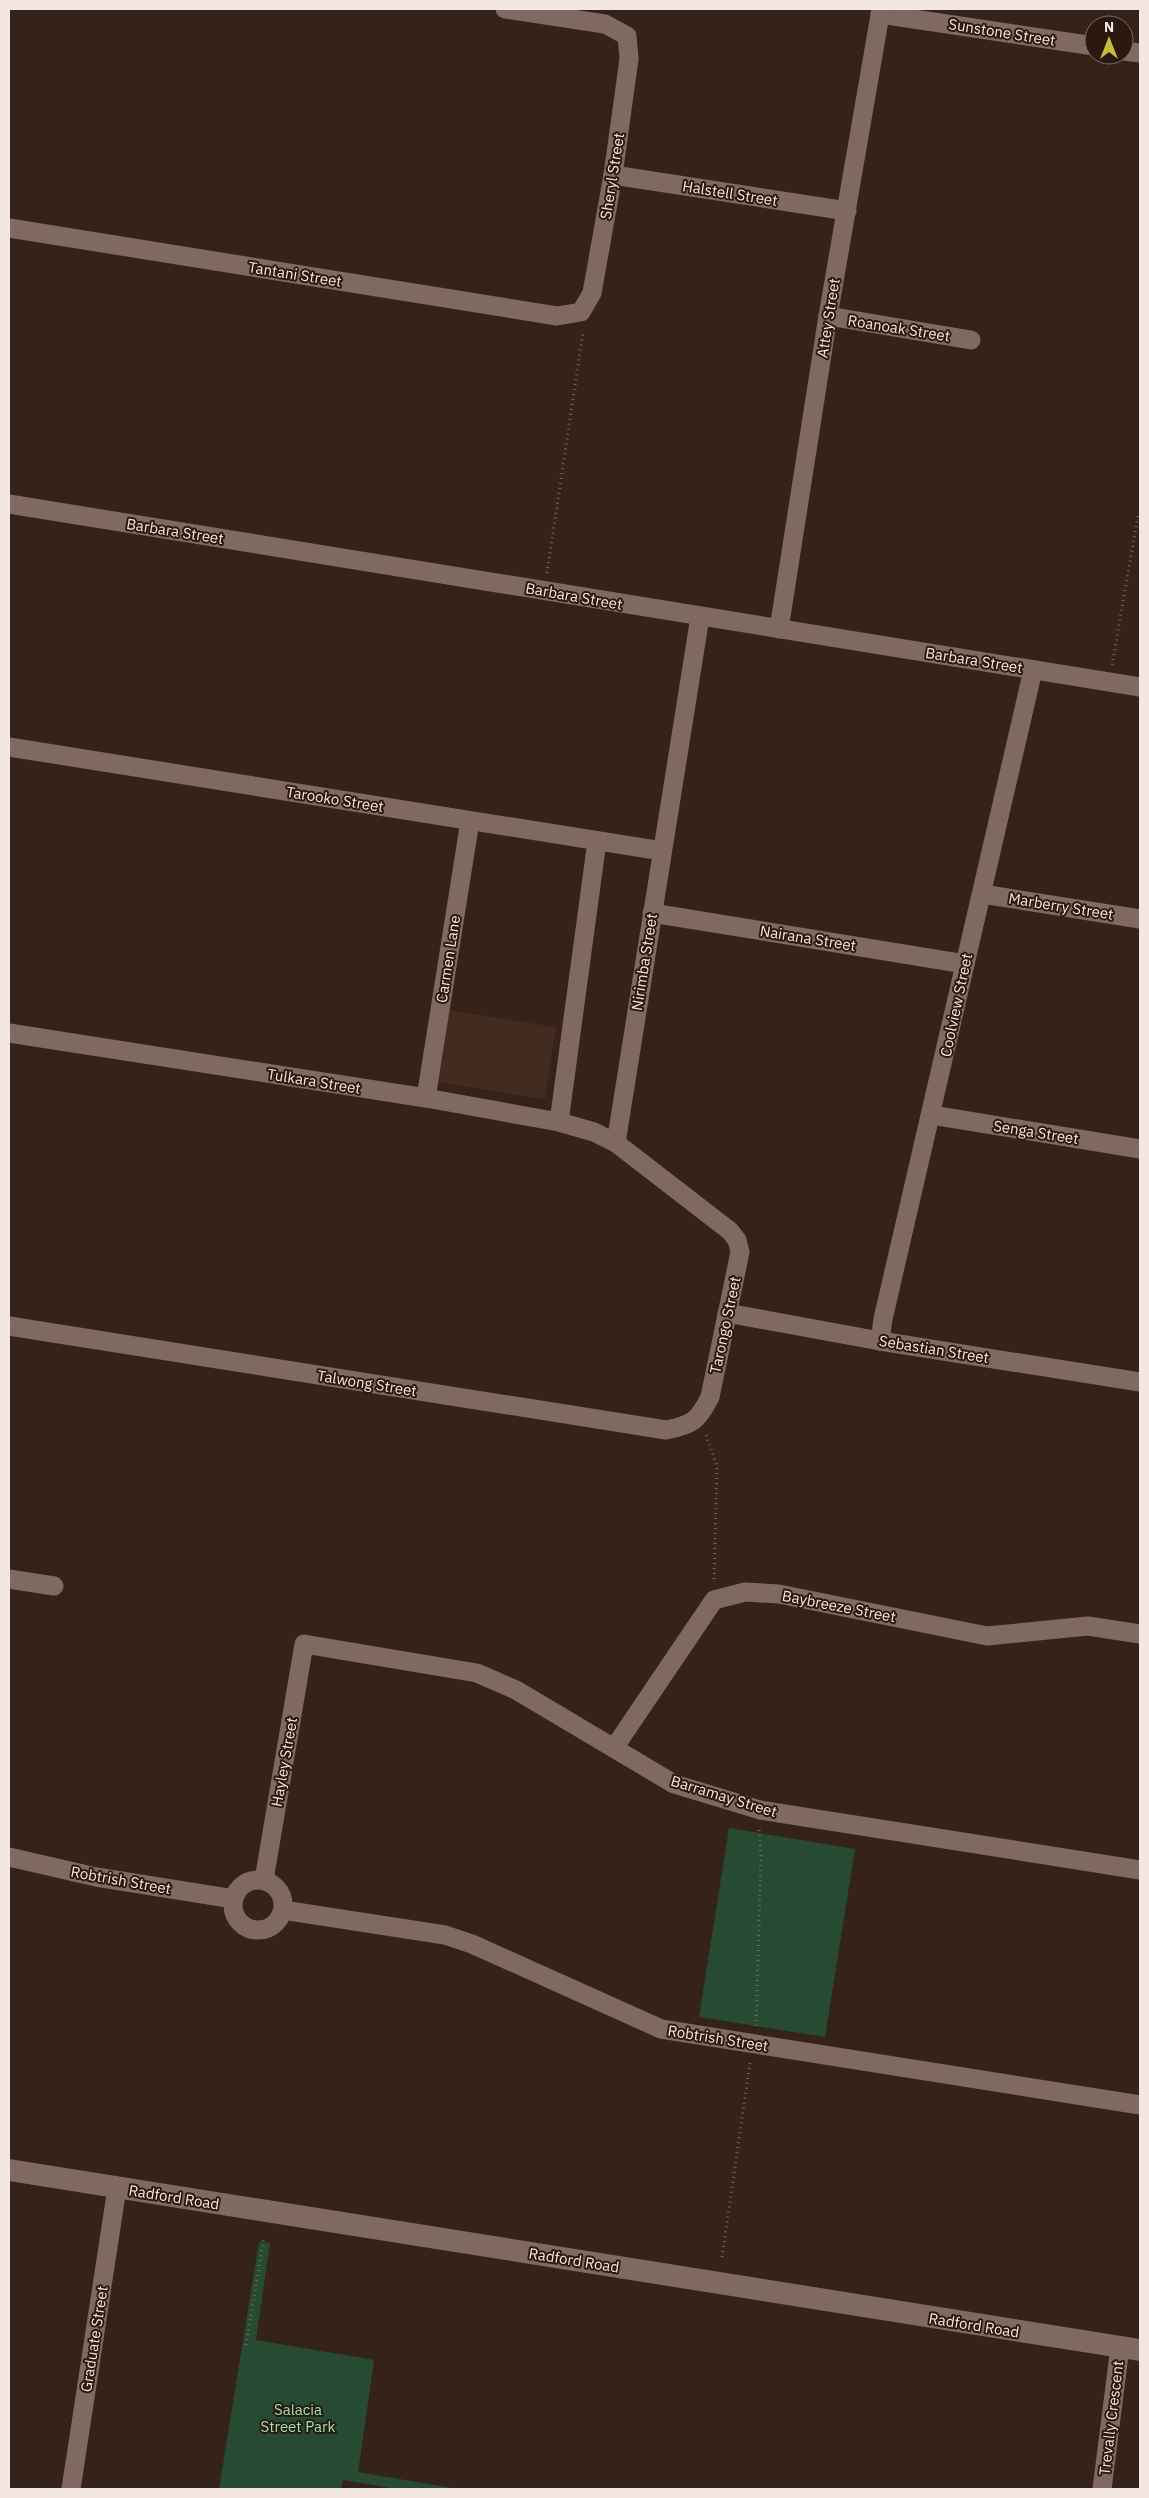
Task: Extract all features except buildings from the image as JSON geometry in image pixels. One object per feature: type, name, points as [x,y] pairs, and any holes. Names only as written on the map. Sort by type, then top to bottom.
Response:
[{"type":"street","name":"Sheryl Street","points":[[505,9],[605,24],[627,36],[630,59],[613,174],[592,293],[581,312]]},
{"type":"street","name":"Sunstone Street","points":[[881,11],[1084,44]]},
{"type":"street","name":"Attey Street","points":[[779,629],[828,316],[881,11]]},
{"type":"street","name":"Halstell Street","points":[[613,174],[847,211]]},
{"type":"street","name":"Tantani Street","points":[[9,228],[557,316],[581,312]]},
{"type":"street","name":"Roanoak Street","points":[[828,316],[970,340]]},
{"type":"street","name":"Barbara Street","points":[[9,504],[1140,687]]},
{"type":"street","name":"Nirimba Street","points":[[616,1143],[700,617]]},
{"type":"street","name":"Coolview Street","points":[[880,1341],[883,1320],[932,1115],[1033,670]]},
{"type":"street","name":"Tarooko Street","points":[[9,747],[662,852]]},
{"type":"street","name":"Carmen Lane","points":[[426,1098],[470,821]]},
{"type":"street","points":[[559,1122],[598,841]]},
{"type":"street","name":"Marberry Street","points":[[982,894],[1140,918]]},
{"type":"street","name":"Nairana Street","points":[[652,913],[965,964]]},
{"type":"street","name":"Tulkara Street","points":[[9,1033],[426,1098],[559,1122],[594,1132],[616,1143]]},
{"type":"street","name":"Senga Street","points":[[932,1115],[1140,1149]]},
{"type":"street","name":"Tarongo Street","points":[[616,1143],[730,1231],[737,1240],[740,1252],[710,1398],[700,1417]]},
{"type":"street","name":"Sebastian Street","points":[[727,1313],[880,1341],[1140,1382]]},
{"type":"street","name":"Talwong Street","points":[[9,1326],[666,1430],[684,1427],[700,1417]]},
{"type":"street","points":[[9,1579],[54,1586]]},
{"type":"street","name":"Baybreeze Street","points":[[714,1600],[745,1592],[778,1594],[987,1636],[1088,1626],[1140,1634]]},
{"type":"street","points":[[614,1748],[714,1600]]},
{"type":"street","name":"Barramay Street","points":[[304,1644],[477,1673],[516,1690],[674,1784],[760,1810],[1140,1870]]},
{"type":"street","name":"Hayley Street","points":[[264,1880],[304,1644]]},
{"type":"street","name":"Robtrish Street","points":[[9,1857],[96,1877],[234,1899]]},
{"type":"street","points":[[254,1880],[264,1880],[273,1884],[280,1891],[283,1900],[283,1910],[279,1919],[272,1926],[263,1930],[253,1929],[244,1925],[237,1918],[233,1909],[234,1899],[238,1890],[245,1883],[254,1880]]},
{"type":"street","name":"Robtrish Street","points":[[283,1910],[445,1936],[463,1941],[662,2029],[1140,2105]]},
{"type":"street","name":"Radford Road","points":[[9,2170],[1130,2348]]},
{"type":"street","name":"Graduate Street","points":[[71,2489],[117,2188]]},
{"type":"street","name":"Trevally Crescent","points":[[1102,2489],[1130,2348]]},
{"type":"path","points":[[544,591],[584,326],[581,312]]},
{"type":"path","points":[[1109,682],[1140,513]]},
{"type":"path","points":[[700,1417],[717,1466],[714,1600]]},
{"type":"path","points":[[755,2033],[762,1854],[758,1824],[760,1810]]},
{"type":"path","points":[[722,2257],[751,2057]]},
{"type":"path","points":[[246,2345],[264,2237]]},
{"type":"shaded area","points":[[448,1010],[556,1027],[545,1099],[437,1082]]},
{"type":"green space","points":[[729,1828],[855,1849],[825,2037],[699,2017]]},
{"type":"green space","name":"Salacia Street Park","points":[[259,2242],[270,2243],[256,2340],[374,2360],[358,2472],[458,2489],[396,2489],[343,2480],[341,2489],[219,2489]]}]
